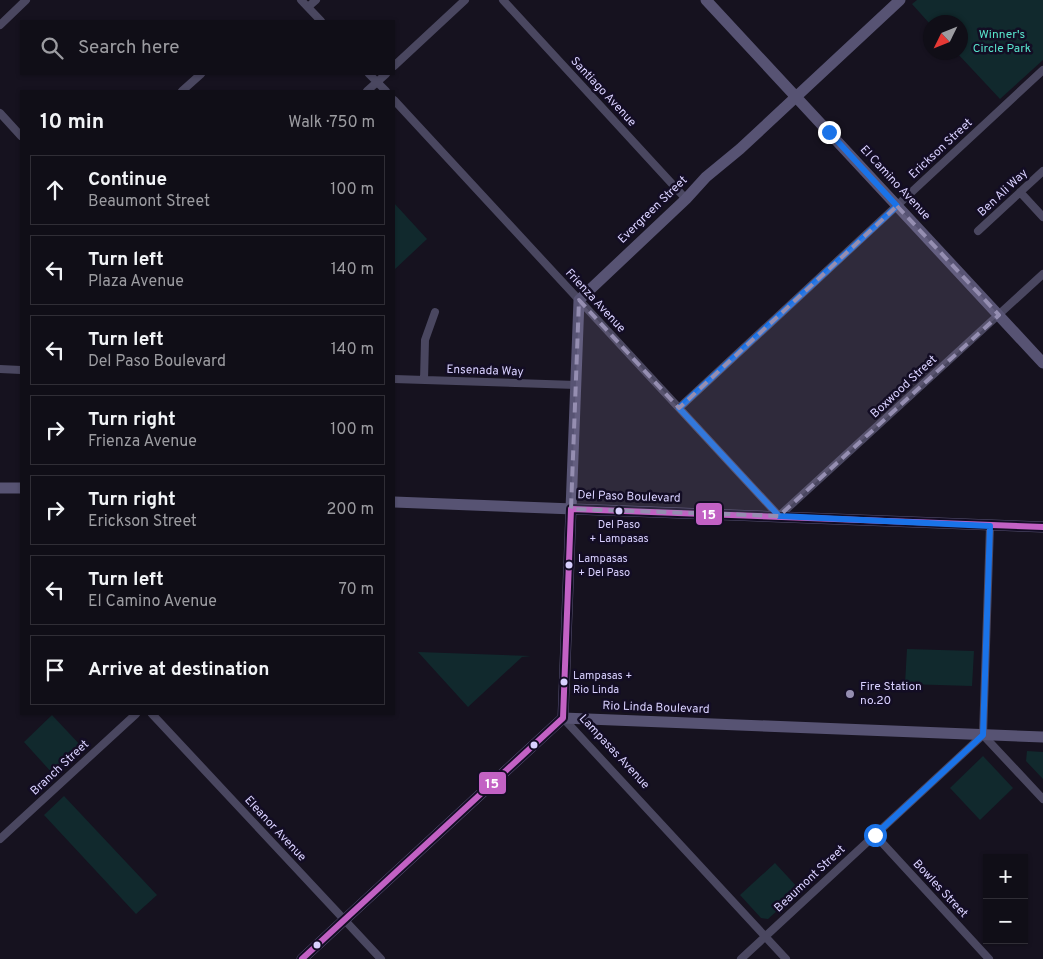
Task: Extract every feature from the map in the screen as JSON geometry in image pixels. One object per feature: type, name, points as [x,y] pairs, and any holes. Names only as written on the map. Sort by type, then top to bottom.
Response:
[{"type":"main road","name":"El Camino Avenue","points":[[706,0],[1043,363]]},
{"type":"main road","name":"Evergreen Street","points":[[579,300],[686,199],[706,177],[740,149],[900,0]]},
{"type":"main road","points":[[571,508],[579,300]]},
{"type":"main road","points":[[0,488],[20,488]]},
{"type":"main road","name":"Del Paso Boulevard","points":[[395,502],[1043,527]]},
{"type":"main road","name":"Lampasas Avenue","points":[[563,718],[571,508]]},
{"type":"main road","points":[[302,959],[563,718]]},
{"type":"main road","name":"Rio Linda Boulevard","points":[[563,718],[1043,737]]},
{"type":"street","points":[[0,24],[26,0]]},
{"type":"street","points":[[301,0],[320,20]]},
{"type":"street","points":[[308,7],[316,0]]},
{"type":"street","points":[[395,65],[465,0]]},
{"type":"street","name":"Santiago Avenue","points":[[503,0],[686,199]]},
{"type":"street","name":"Erickson Street","points":[[679,408],[1043,70]]},
{"type":"street","points":[[183,90],[200,75]]},
{"type":"street","points":[[370,75],[385,90]]},
{"type":"street","points":[[368,90],[385,75]]},
{"type":"street","name":"Frienza Avenue","points":[[395,101],[779,516]]},
{"type":"street","points":[[0,113],[20,135]]},
{"type":"street","name":"Ben Ali Way","points":[[978,231],[1043,171]]},
{"type":"street","points":[[1020,192],[1043,217]]},
{"type":"street","name":"Boxwood Street","points":[[779,516],[1043,274]]},
{"type":"street","points":[[424,380],[425,340],[435,312]]},
{"type":"street","points":[[0,369],[20,370]]},
{"type":"street","name":"Ensenada Way","points":[[395,379],[576,385]]},
{"type":"street","points":[[990,526],[983,735],[1043,799]]},
{"type":"street","name":"Branch Street","points":[[0,839],[135,715]]},
{"type":"street","name":"Eleanor Avenue","points":[[153,715],[381,959]]},
{"type":"street","name":"Lampasas Avenue","points":[[563,718],[786,959]]},
{"type":"street","name":"Beaumont Street","points":[[742,959],[983,735]]},
{"type":"street","name":"Bowles Street","points":[[875,835],[989,959]]},
{"type":"highlighted area","points":[[897,206],[999,315],[779,516],[571,509],[579,300],[679,408]]},
{"type":"green space","name":"Winner's Circle Park","points":[[917,0],[1043,0],[1043,60],[1000,99],[964,60],[968,60],[968,15],[923,16],[912,4]]},
{"type":"green space","points":[[395,204],[427,239],[395,269]]},
{"type":"green space","points":[[907,649],[974,651],[972,686],[905,684]]},
{"type":"green space","points":[[418,652],[531,656],[522,657],[468,707]]},
{"type":"green space","points":[[52,715],[82,747],[53,774],[24,742]]},
{"type":"green space","points":[[1027,751],[1043,752],[1043,779],[1026,761]]},
{"type":"green space","points":[[983,756],[1013,788],[980,820],[950,788]]},
{"type":"green space","points":[[64,796],[157,895],[136,914],[44,815]]},
{"type":"green space","points":[[775,863],[800,890],[768,919],[761,918],[740,895]]},
{"type":"transit line","name":"15","points":[[302,959],[563,718],[571,509],[1043,527]]},
{"type":"place","name":"Del Paso + Lampasas","points":[[619,511]]},
{"type":"place","name":"Lampasas + Del Paso","points":[[569,565]]},
{"type":"place","name":"Lampasas + Rio Linda","points":[[564,682]]},
{"type":"place","name":"Fire Station no.20","points":[[850,694]]},
{"type":"route","points":[[829,132],[897,206],[679,408],[779,516],[990,526],[983,735],[875,835]]}]
